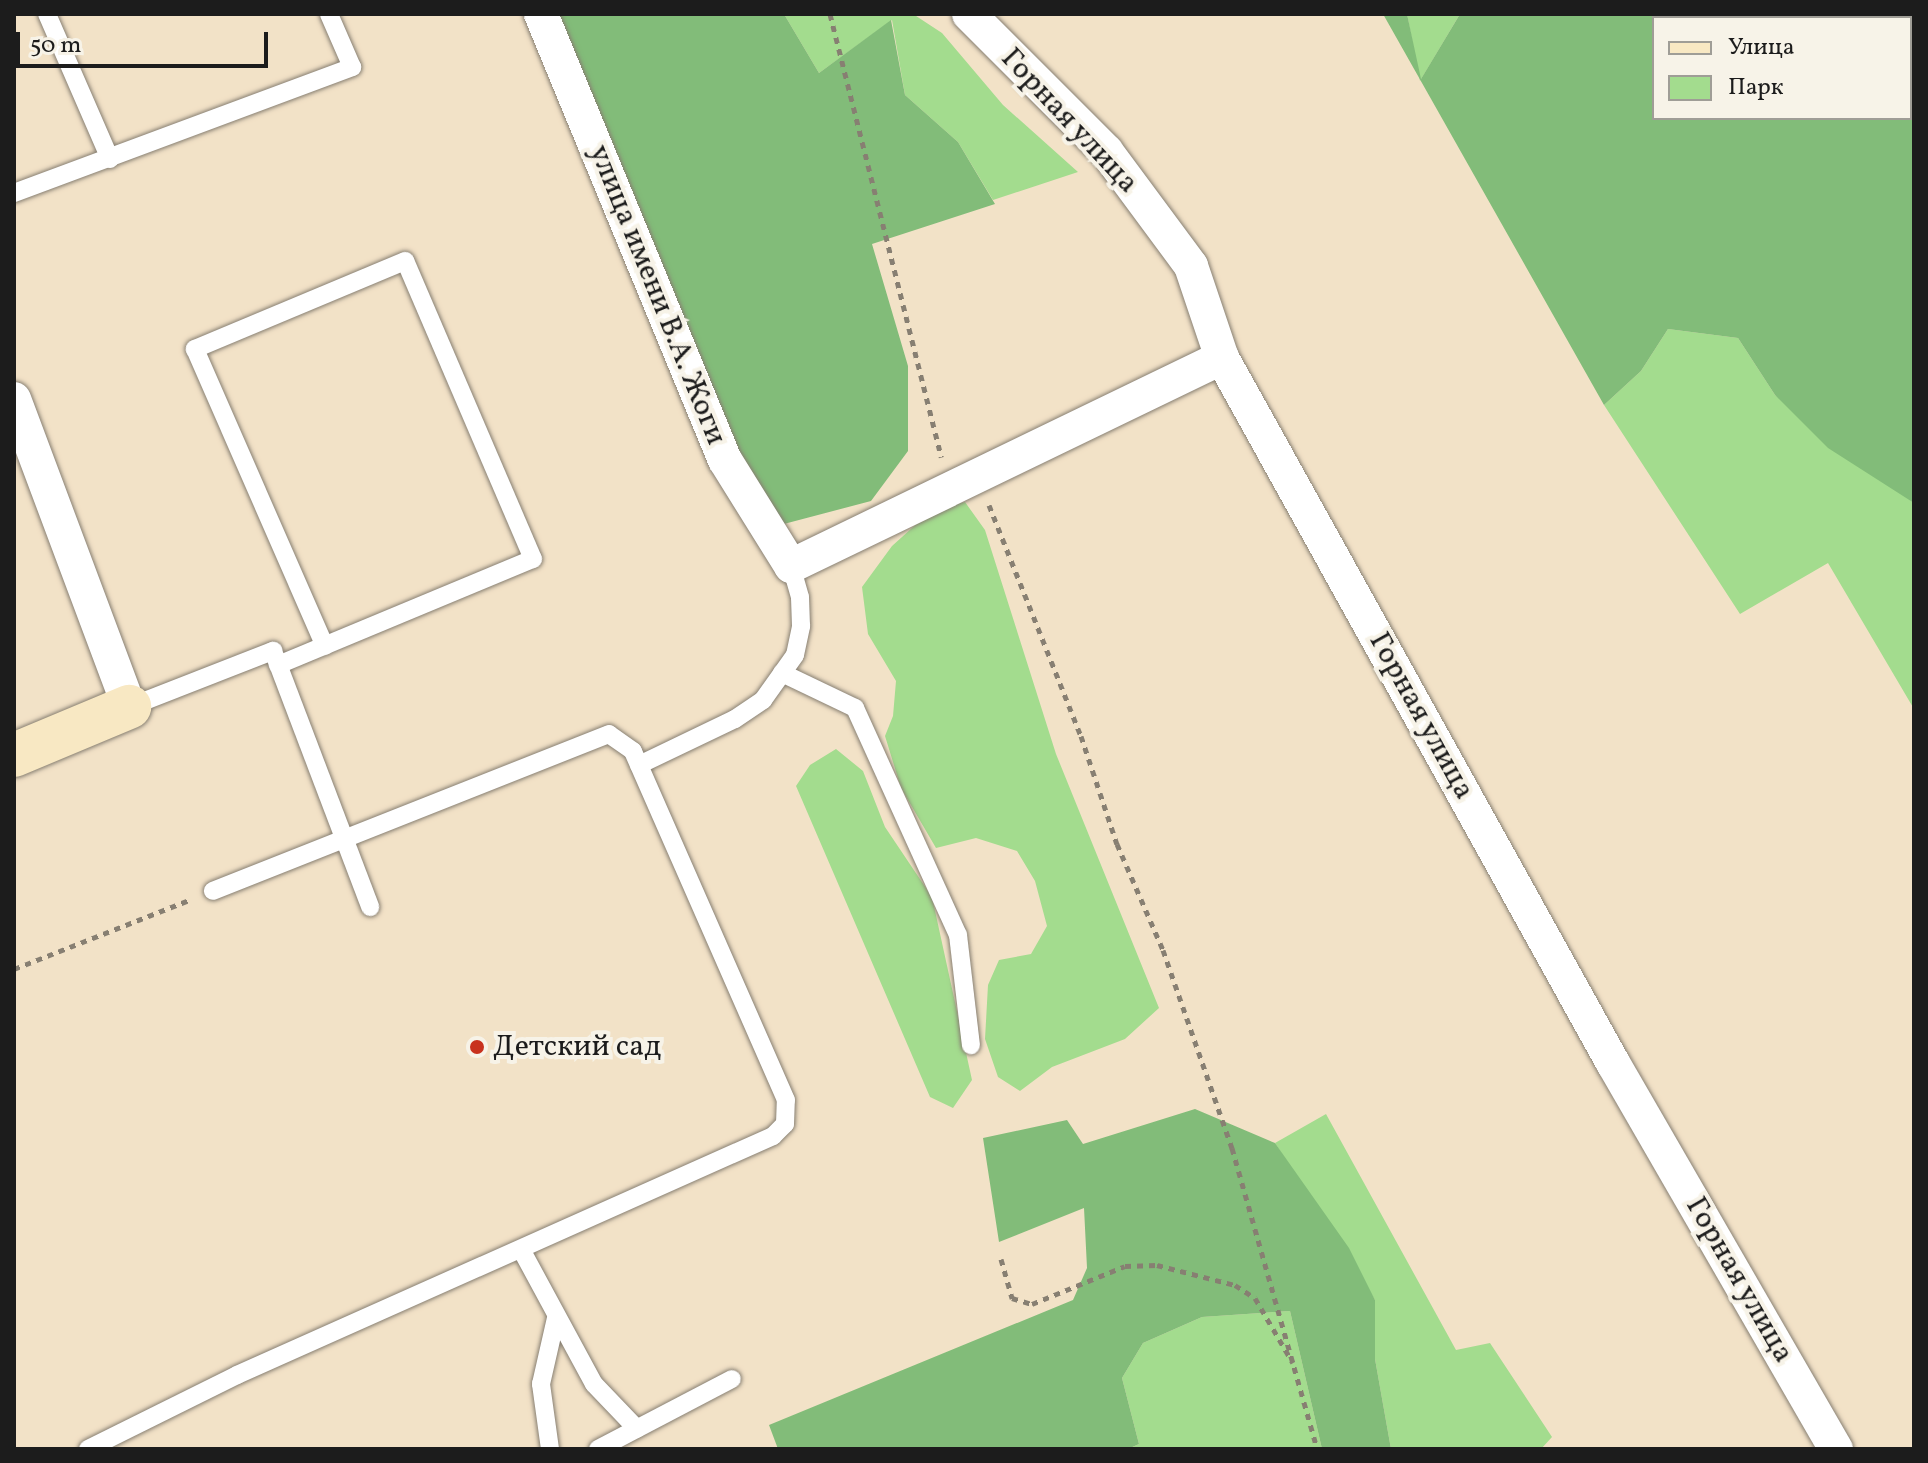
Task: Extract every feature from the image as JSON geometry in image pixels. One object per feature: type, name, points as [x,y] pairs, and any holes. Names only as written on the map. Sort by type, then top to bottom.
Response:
[{"type":"street","name":"улица имени В.А. Жоги","points":[[541,14],[725,460],[791,566]]},
{"type":"street","name":"Горная улица","points":[[969,14],[1106,151],[1191,266],[1222,358],[1613,1063],[1836,1449]]},
{"type":"street","points":[[791,566],[1222,358]]},
{"type":"street","points":[[14,399],[129,707],[14,755]]},
{"type":"lane","points":[[47,14],[110,159]]},
{"type":"lane","points":[[14,193],[352,67],[329,14]]},
{"type":"lane","points":[[278,665],[325,646],[533,559],[405,261],[195,349],[325,646]]},
{"type":"lane","points":[[639,765],[735,719],[763,700],[795,655],[801,626],[800,597],[791,566]]},
{"type":"lane","points":[[129,707],[273,651],[370,907]]},
{"type":"lane","points":[[782,673],[855,708],[958,935],[971,1045]]},
{"type":"lane","points":[[88,1449],[237,1375],[522,1251],[773,1136],[785,1124],[786,1100],[633,751],[609,734],[213,891]]},
{"type":"lane","points":[[522,1251],[594,1384],[637,1429]]},
{"type":"lane","points":[[550,1449],[541,1384],[556,1318]]},
{"type":"lane","points":[[598,1449],[732,1379]]},
{"type":"path","points":[[830,14],[962,482],[1081,736],[1117,844],[1163,950],[1232,1148],[1317,1449]]},
{"type":"path","points":[[14,969],[213,891]]},
{"type":"path","points":[[1001,1259],[1012,1298],[1032,1304],[1125,1266],[1157,1265],[1235,1285],[1255,1298],[1298,1373]]},
{"type":"green space","points":[[550,14],[784,14],[819,73],[891,20],[905,95],[958,142],[995,204],[872,244],[908,366],[908,451],[871,501],[780,525],[749,481]]},
{"type":"green space","points":[[784,14],[913,14],[942,33],[1003,105],[1078,172],[993,200],[958,142],[905,95],[892,20],[819,73]]},
{"type":"green space","points":[[1383,14],[1407,14],[1421,79],[1460,14],[1914,14],[1914,503],[1828,448],[1775,395],[1738,338],[1668,329],[1641,371],[1604,405]]},
{"type":"green space","points":[[1407,14],[1460,14],[1420,81]]},
{"type":"green space","points":[[1668,329],[1738,338],[1775,395],[1914,503],[1914,709],[1828,563],[1740,614],[1604,405],[1641,371]]},
{"type":"green space","points":[[965,502],[985,530],[1056,754],[1159,1008],[1125,1039],[1052,1067],[1020,1091],[998,1077],[985,1039],[988,985],[999,960],[1031,954],[1047,926],[1035,881],[1017,851],[976,838],[936,848],[901,788],[885,736],[893,716],[896,681],[868,634],[862,587],[892,546],[932,510]]},
{"type":"green space","points":[[836,749],[863,771],[885,827],[932,897],[972,1080],[953,1108],[930,1097],[796,786],[810,765]]},
{"type":"green space","points":[[1195,1109],[1275,1143],[1349,1248],[1375,1300],[1375,1359],[1391,1449],[1322,1449],[1290,1311],[1202,1317],[1143,1343],[1122,1378],[1139,1444],[1128,1449],[778,1449],[769,1425],[1073,1300],[1087,1268],[1084,1208],[999,1242],[983,1138],[1067,1120],[1083,1144]]},
{"type":"green space","points":[[1326,1114],[1456,1350],[1490,1343],[1552,1437],[1541,1449],[1391,1449],[1375,1359],[1375,1300],[1275,1143]]},
{"type":"green space","points":[[1290,1311],[1322,1449],[1128,1449],[1139,1444],[1122,1378],[1143,1343],[1202,1317]]},
{"type":"place","name":"Детский сад","points":[[477,1047]]}]
